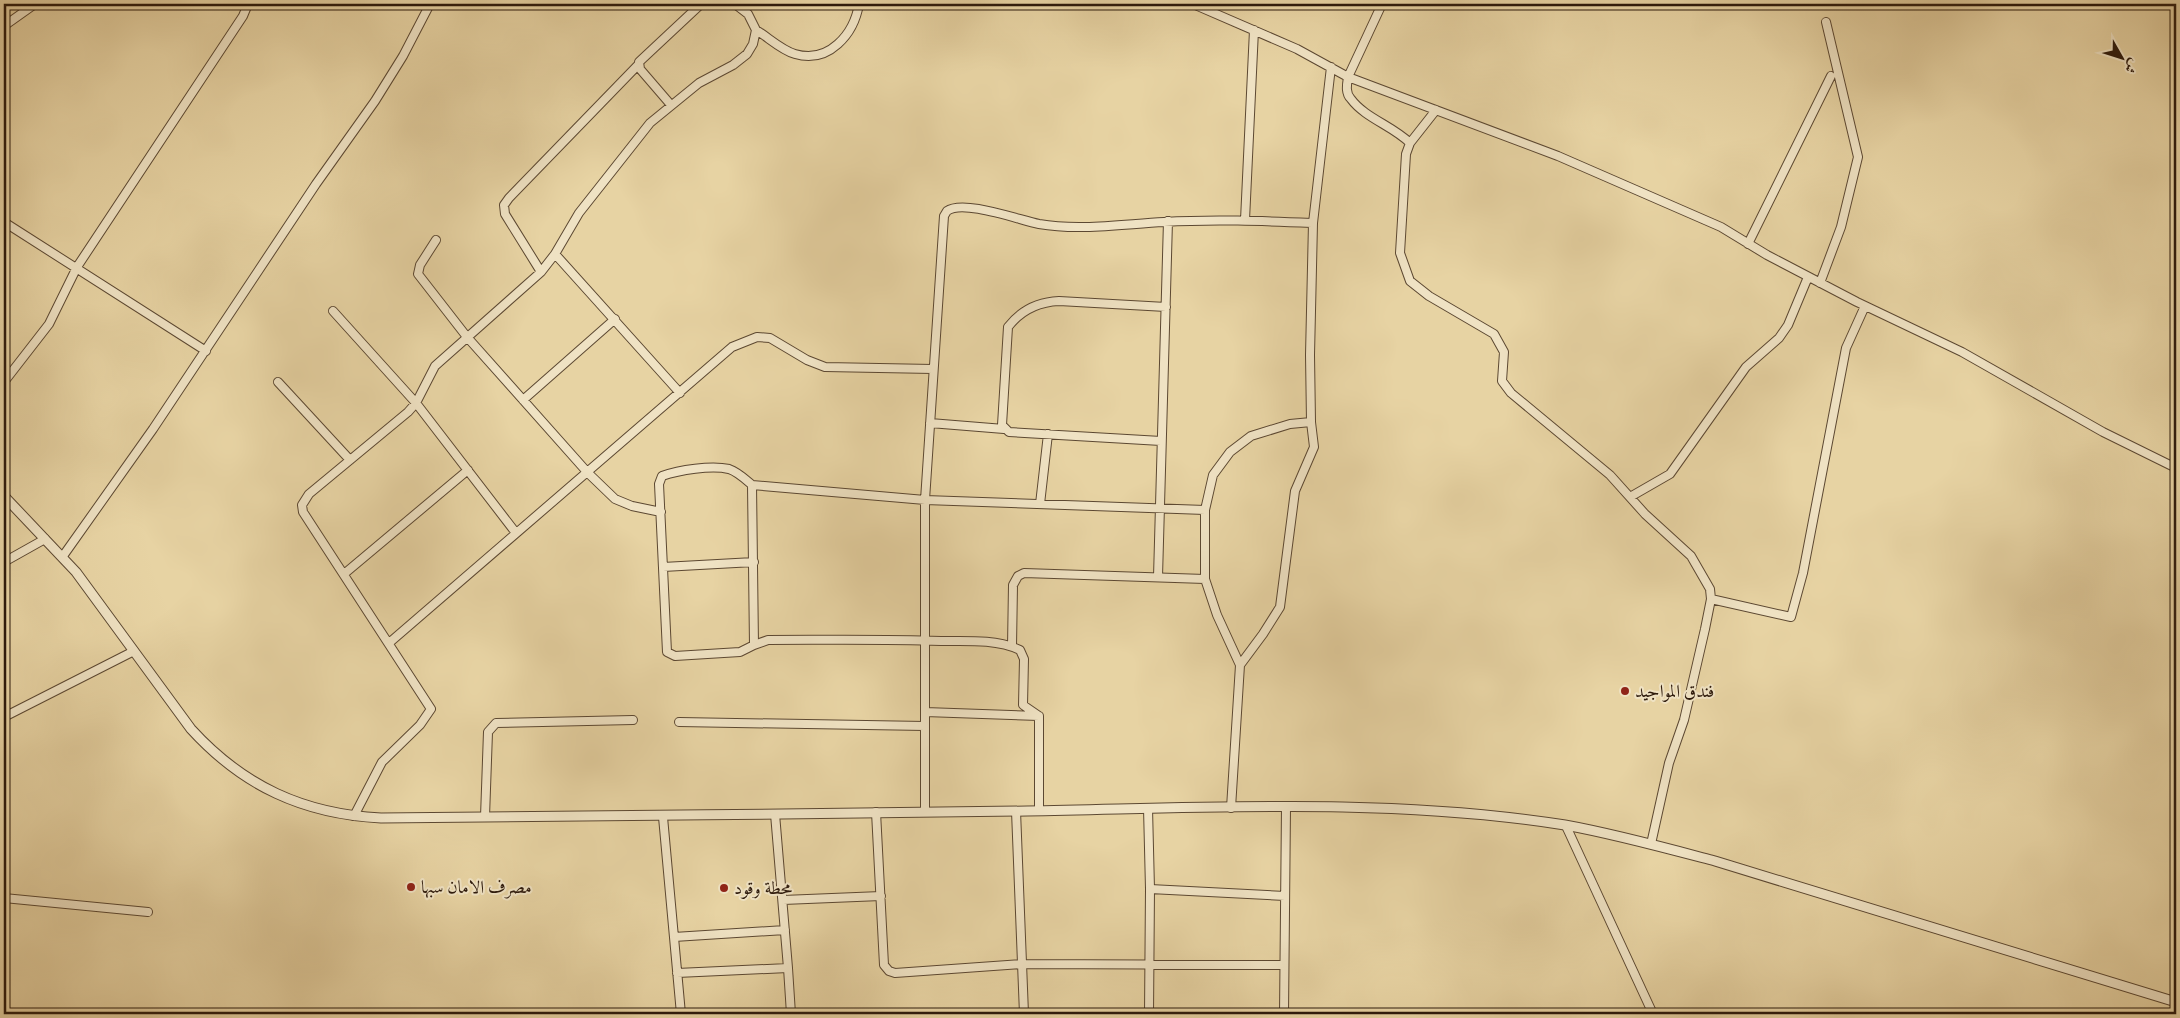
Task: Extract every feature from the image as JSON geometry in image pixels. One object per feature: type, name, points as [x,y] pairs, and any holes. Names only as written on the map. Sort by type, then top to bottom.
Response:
[{"type":"street","points":[[4,25],[35,4]]},
{"type":"street","points":[[4,382],[49,324],[77,267],[243,16],[248,4]]},
{"type":"street","points":[[63,556],[206,351],[316,184],[375,101],[403,56],[430,4]]},
{"type":"street","points":[[541,272],[505,214],[504,206],[509,198],[638,65],[701,4]]},
{"type":"street","points":[[736,4],[748,14],[756,30],[789,52],[798,55],[817,54],[833,49],[848,35],[857,17],[859,4]]},
{"type":"street","points":[[1193,4],[1254,30],[1348,77],[1558,156],[1721,227],[1748,244],[1820,283],[1962,352],[2103,432],[2176,468]]},
{"type":"street","points":[[1382,4],[1348,77],[1346,90],[1350,99],[1371,116],[1394,128],[1410,143]]},
{"type":"street","points":[[1820,283],[1841,227],[1858,157],[1826,22]]},
{"type":"street","points":[[354,816],[382,762],[420,725],[431,709],[303,512],[302,505],[309,494],[416,403],[435,366],[541,272],[555,254],[579,212],[650,122],[698,83],[733,65],[747,54],[754,44],[756,30]]},
{"type":"street","points":[[1245,220],[1254,30]]},
{"type":"street","points":[[638,65],[671,105]]},
{"type":"street","points":[[1240,665],[1280,607],[1295,491],[1314,447],[1311,422],[1310,355],[1313,223],[1331,67]]},
{"type":"street","points":[[1748,244],[1831,76]]},
{"type":"street","points":[[1436,110],[1410,143],[1406,154],[1400,253],[1410,281],[1429,296],[1494,334],[1504,352],[1502,381],[1511,393],[1610,475],[1691,556],[1708,583],[1711,598],[1684,720],[1669,764],[1651,844]]},
{"type":"street","points":[[925,811],[925,500],[944,216],[952,208],[1008,215],[1040,224],[1080,226],[1245,220],[1313,223]]},
{"type":"street","points":[[4,222],[206,351]]},
{"type":"street","points":[[1158,577],[1168,222]]},
{"type":"street","points":[[436,240],[420,265],[418,274],[467,337],[588,473],[614,499],[632,506],[661,512]]},
{"type":"street","points":[[555,254],[680,393]]},
{"type":"street","points":[[1630,497],[1670,474],[1746,366],[1778,338],[1788,325],[1808,276]]},
{"type":"street","points":[[1004,429],[1002,426],[1008,327],[1023,312],[1047,302],[1059,301],[1166,307]]},
{"type":"street","points":[[1711,598],[1791,617],[1814,517],[1846,348],[1865,306]]},
{"type":"street","points":[[333,311],[416,403],[516,533]]},
{"type":"street","points":[[523,400],[615,319]]},
{"type":"street","points":[[389,643],[732,348],[757,337],[770,338],[807,360],[825,367],[933,369]]},
{"type":"street","points":[[278,382],[350,460]]},
{"type":"street","points":[[1231,808],[1240,665],[1217,615],[1205,579],[1205,510],[1214,475],[1230,452],[1251,436],[1290,424],[1311,422]]},
{"type":"street","points":[[930,423],[1004,429],[1009,432],[1161,441]]},
{"type":"street","points":[[1040,504],[1048,434]]},
{"type":"street","points":[[1040,716],[1023,704],[1024,659],[1020,650],[1012,646],[969,641],[768,640],[740,652],[675,656],[668,654],[664,615],[659,484],[662,476],[695,469],[728,469],[744,477],[752,485],[925,500],[1205,510]]},
{"type":"street","points":[[344,574],[468,470]]},
{"type":"street","points":[[752,485],[754,645]]},
{"type":"street","points":[[4,496],[45,540],[63,556],[191,729],[208,748],[246,778],[321,811],[354,816],[663,817],[1148,808],[1286,807],[1419,810],[1566,826],[1651,844],[1715,861],[2176,1002]]},
{"type":"street","points":[[4,562],[45,540]]},
{"type":"street","points":[[663,567],[754,562]]},
{"type":"street","points":[[1012,646],[1013,585],[1018,576],[1024,572],[1205,579]]},
{"type":"street","points":[[4,717],[134,651]]},
{"type":"street","points":[[925,712],[1040,716]]},
{"type":"street","points":[[1039,810],[1040,716]]},
{"type":"street","points":[[485,817],[488,732],[496,723],[633,720]]},
{"type":"street","points":[[679,722],[925,726]]},
{"type":"street","points":[[1284,1014],[1286,807]]},
{"type":"street","points":[[1148,808],[1150,890],[1149,1014]]},
{"type":"street","points":[[1016,811],[1024,1014]]},
{"type":"street","points":[[876,812],[884,965],[889,971],[895,973],[1022,964],[1284,965]]},
{"type":"street","points":[[775,814],[791,1014]]},
{"type":"street","points":[[663,817],[681,1014]]},
{"type":"street","points":[[1566,826],[1653,1014]]},
{"type":"street","points":[[1150,890],[1285,896]]},
{"type":"street","points":[[782,900],[881,896]]},
{"type":"street","points":[[4,898],[148,912]]},
{"type":"street","points":[[674,937],[785,930]]},
{"type":"street","points":[[677,973],[788,968]]},
{"type":"place","name":"فندق المواجيد","points":[[1625,691]]},
{"type":"place","name":"مصرف الامان سبها","points":[[411,887]]},
{"type":"place","name":"محطة وقود","points":[[724,888]]}]
